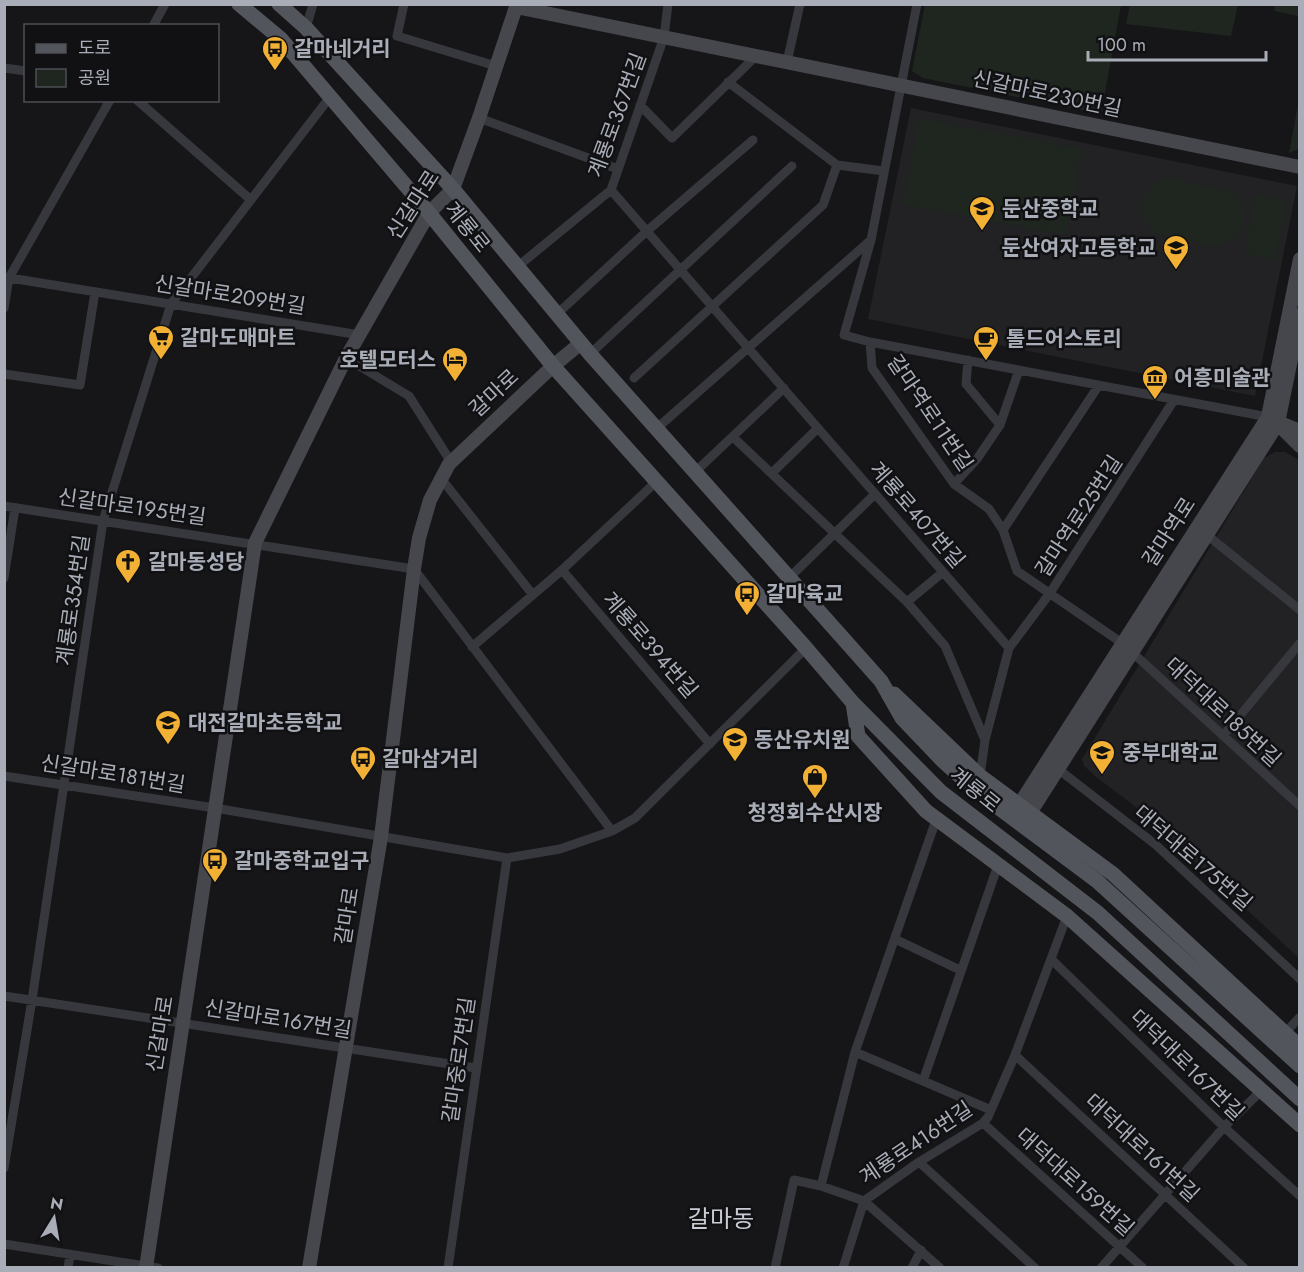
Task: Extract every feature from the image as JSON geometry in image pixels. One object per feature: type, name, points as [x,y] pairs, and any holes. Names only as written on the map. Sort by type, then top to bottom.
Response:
[{"type":"main road","name":"계룡로","points":[[239,4],[281,39],[429,213],[554,366],[853,703],[941,792],[1098,913],[1299,1099]]},
{"type":"main road","name":"계룡로","points":[[279,4],[306,28],[453,189],[586,349],[881,681],[902,718],[975,790],[1097,881],[1299,1066]]},
{"type":"main road","points":[[881,681],[980,776],[1113,874],[1299,1047]]},
{"type":"main road","points":[[853,703],[858,736],[926,811],[1067,916],[1299,1125]]},
{"type":"street","points":[[154,24],[165,4]]},
{"type":"street","points":[[306,28],[313,4]]},
{"type":"street","points":[[404,4],[396,36],[496,66]]},
{"type":"street","name":"계룡로367번길","points":[[517,267],[611,190],[663,37],[668,4]]},
{"type":"street","points":[[787,62],[800,4]]},
{"type":"street","points":[[917,4],[871,240],[844,335],[870,342],[1273,420],[1299,431]]},
{"type":"street","name":"신갈마로230번길","points":[[517,6],[1299,167]]},
{"type":"street","name":"신갈마로","points":[[150,1267],[183,1023],[255,543],[346,358],[429,213],[453,189],[517,6]]},
{"type":"street","points":[[640,105],[672,138],[756,56]]},
{"type":"street","points":[[4,68],[24,71]]},
{"type":"street","points":[[728,82],[837,165],[884,171]]},
{"type":"street","name":"계룡로354번길","points":[[4,1168],[33,1000],[103,521],[171,304],[330,97]]},
{"type":"street","points":[[4,308],[7,277],[109,102]]},
{"type":"street","points":[[139,102],[251,200]]},
{"type":"street","points":[[479,118],[618,169]]},
{"type":"street","points":[[557,314],[647,231],[753,140]]},
{"type":"street","points":[[634,378],[823,205],[837,165]]},
{"type":"street","points":[[586,349],[681,270],[792,166]]},
{"type":"street","name":"계룡로407번길","points":[[611,190],[1009,648]]},
{"type":"street","points":[[656,429],[747,346],[871,240]]},
{"type":"street","name":"갈마역로","points":[[1024,809],[1273,420],[1299,259]]},
{"type":"street","name":"신갈마로209번길","points":[[7,277],[360,334]]},
{"type":"street","points":[[4,374],[80,385],[95,292]]},
{"type":"street","name":"갈마역로","points":[[1024,809],[1058,769],[1127,648],[1206,535],[1273,420],[1299,315]]},
{"type":"street","name":"갈마역로11번길","points":[[870,342],[873,368],[954,484],[989,509],[1003,530],[1017,571],[1127,648]]},
{"type":"street","name":"갈마로","points":[[309,1268],[381,837],[414,569],[419,538],[430,500],[440,477],[451,462],[554,366],[586,349]]},
{"type":"street","points":[[346,358],[409,396],[451,462]]},
{"type":"street","points":[[968,360],[966,384],[1000,425]]},
{"type":"street","points":[[954,484],[977,459],[1000,425],[1020,370]]},
{"type":"street","points":[[1003,530],[1100,386]]},
{"type":"street","points":[[695,472],[784,388]]},
{"type":"street","name":"갈마역로25번길","points":[[1009,648],[1050,593],[1174,400]]},
{"type":"street","points":[[1273,420],[1299,446]]},
{"type":"street","points":[[772,473],[818,428]]},
{"type":"street","points":[[733,437],[907,602],[945,646],[986,740]]},
{"type":"street","points":[[440,477],[533,595]]},
{"type":"street","points":[[472,647],[562,570],[656,482]]},
{"type":"street","points":[[789,578],[875,494]]},
{"type":"street","points":[[4,578],[10,507]]},
{"type":"street","name":"신갈마로195번길","points":[[10,507],[255,543]]},
{"type":"street","points":[[1206,535],[1299,610]]},
{"type":"street","points":[[255,543],[414,569],[612,831]]},
{"type":"street","name":"계룡로394번길","points":[[562,570],[710,744]]},
{"type":"street","points":[[907,602],[944,572]]},
{"type":"street","points":[[1223,736],[1299,643]]},
{"type":"street","points":[[215,808],[507,858],[560,849],[612,831],[635,818],[806,648]]},
{"type":"street","points":[[980,776],[986,740],[1009,648]]},
{"type":"street","name":"대덕대로185번길","points":[[1127,648],[1299,806]]},
{"type":"street","name":"대덕대로175번길","points":[[1058,769],[1156,845],[1299,979]]},
{"type":"street","name":"신갈마로181번길","points":[[4,776],[215,808]]},
{"type":"street","points":[[821,1186],[855,1052],[936,820]]},
{"type":"street","name":"갈마중로7번길","points":[[448,1268],[507,858]]},
{"type":"street","points":[[923,1080],[998,865]]},
{"type":"street","name":"계룡로416번길","points":[[843,1268],[864,1201],[919,1162],[983,1123],[1015,1055],[1067,916]]},
{"type":"street","points":[[895,939],[960,970]]},
{"type":"street","name":"대덕대로167번길","points":[[1051,959],[1224,1127],[1299,1196]]},
{"type":"street","name":"신갈마로167번길","points":[[4,996],[476,1068]]},
{"type":"street","points":[[1285,1033],[1299,1017]]},
{"type":"street","points":[[855,1052],[991,1110]]},
{"type":"street","name":"대덕대로161번길","points":[[1015,1055],[1244,1268]]},
{"type":"street","points":[[1101,1268],[1224,1127],[1260,1092]]},
{"type":"street","name":"대덕대로159번길","points":[[983,1123],[1143,1268]]},
{"type":"street","points":[[919,1162],[1035,1268]]},
{"type":"street","points":[[775,1268],[794,1180],[821,1186],[864,1201],[940,1268]]},
{"type":"street","points":[[4,1244],[150,1267]]},
{"type":"street","points":[[912,1268],[921,1250]]},
{"type":"street","points":[[68,1268],[70,1255]]},
{"type":"shaded area","points":[[911,108],[1297,186],[1255,396],[868,319]]},
{"type":"shaded area","points":[[1275,452],[1285,452],[1299,460],[1299,958],[1132,804],[1084,766],[1082,759],[1264,458]]},
{"type":"green space","points":[[925,4],[1121,5],[1101,114],[923,78],[912,71]]},
{"type":"green space","points":[[1130,4],[1238,5],[1231,36],[1126,24]]},
{"type":"green space","points":[[1275,5],[1299,5],[1299,16],[1274,11]]},
{"type":"green space","points":[[1299,99],[1299,149],[1289,153]]},
{"type":"green space","points":[[920,118],[1082,149],[1066,235],[903,204]]},
{"type":"green space","points":[[1167,178],[1229,191],[1237,198],[1244,215],[1240,231],[1226,243],[1216,246],[1155,233],[1143,217],[1142,202],[1150,188]]},
{"type":"green space","points":[[1256,195],[1287,201],[1275,260],[1244,253]]},
{"type":"place","name":"갈마네거리","points":[[275,72]]},
{"type":"place","name":"둔산중학교","points":[[982,232]]},
{"type":"place","name":"둔산여자고등학교","points":[[1176,271]]},
{"type":"place","name":"갈마도매마트","points":[[161,361]]},
{"type":"place","name":"톨드어스토리","points":[[986,362]]},
{"type":"place","name":"호텔모터스","points":[[455,383]]},
{"type":"place","name":"어흥미술관","points":[[1155,401]]},
{"type":"place","name":"갈마동성당","points":[[128,585]]},
{"type":"place","name":"갈마육교","points":[[747,617]]},
{"type":"place","name":"대전갈마초등학교","points":[[168,746]]},
{"type":"place","name":"동산유치원","points":[[735,763]]},
{"type":"place","name":"중부대학교","points":[[1102,776]]},
{"type":"place","name":"갈마삼거리","points":[[363,782]]},
{"type":"place","name":"청정회수산시장","points":[[815,800]]},
{"type":"place","name":"갈마중학교입구","points":[[215,884]]},
{"type":"district","name":"갈마동","points":[[721,1218]]}]
